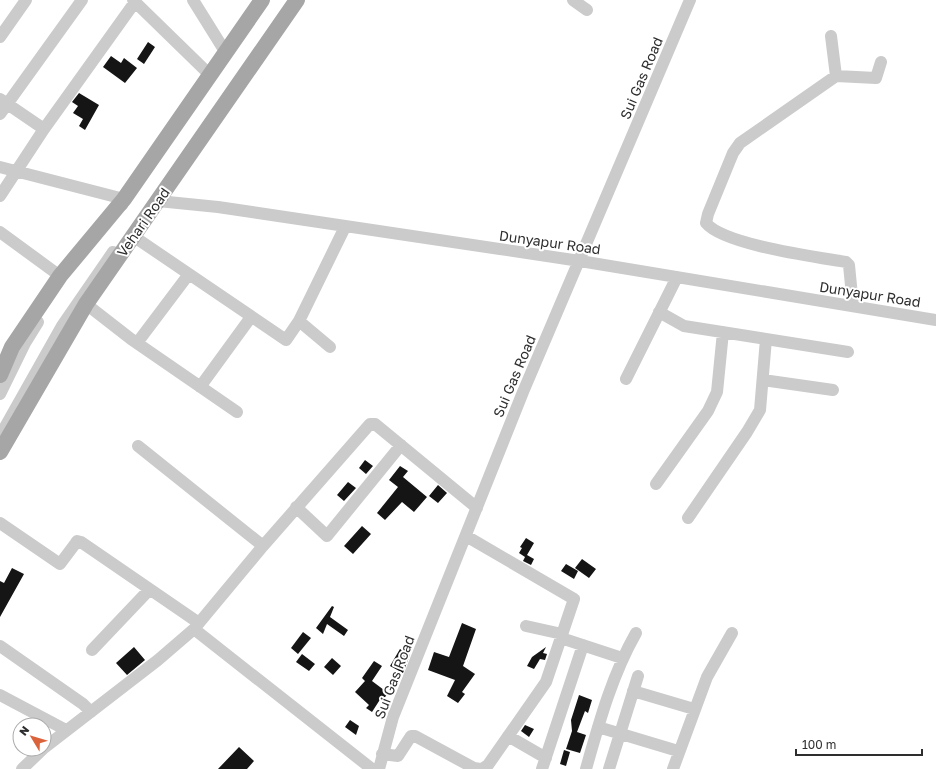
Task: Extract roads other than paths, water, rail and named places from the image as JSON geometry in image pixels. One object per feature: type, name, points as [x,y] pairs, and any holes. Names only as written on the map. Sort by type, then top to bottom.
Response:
[{"type":"main road","name":"Vehari Road","points":[[0,375],[12,347],[60,276],[124,199],[262,0]]},
{"type":"main road","name":"Vehari Road","points":[[0,452],[86,304],[297,0]]},
{"type":"street","points":[[0,37],[26,0]]},
{"type":"street","points":[[0,114],[4,101],[82,0]]},
{"type":"street","points":[[193,0],[226,53]]},
{"type":"street","points":[[574,0],[587,10]]},
{"type":"street","name":"Sui Gas Road","points":[[379,769],[393,717],[523,392],[690,0]]},
{"type":"street","points":[[1,194],[15,171],[134,1],[210,75]]},
{"type":"street","points":[[831,36],[836,76]]},
{"type":"street","points":[[853,306],[850,268],[846,262],[793,253],[744,242],[710,228],[706,223],[708,214],[733,153],[740,143],[836,76],[874,79],[878,75],[881,62]]},
{"type":"street","points":[[4,101],[44,129]]},
{"type":"street","points":[[0,167],[124,199],[120,211],[112,223],[66,280],[39,320],[25,343],[0,394]]},
{"type":"street","points":[[0,436],[37,369],[89,285],[139,218],[158,201]]},
{"type":"street","name":"Dunyapur Road","points":[[158,201],[218,207],[580,261],[936,320]]},
{"type":"street","points":[[133,236],[286,340],[299,321],[345,227]]},
{"type":"street","points":[[0,232],[60,276]]},
{"type":"street","points":[[137,343],[189,274]]},
{"type":"street","points":[[626,379],[677,277]]},
{"type":"street","points":[[86,304],[137,343],[237,412]]},
{"type":"street","points":[[659,312],[684,326],[848,352]]},
{"type":"street","points":[[200,387],[252,317]]},
{"type":"street","points":[[299,321],[330,347]]},
{"type":"street","points":[[656,484],[708,411],[717,392],[723,332]]},
{"type":"street","points":[[688,518],[747,432],[760,410],[766,339]]},
{"type":"street","points":[[763,380],[833,390]]},
{"type":"street","points":[[52,741],[91,712],[197,626],[263,546],[370,424],[375,424],[477,508]]},
{"type":"street","points":[[296,508],[327,536],[401,445]]},
{"type":"street","points":[[138,446],[263,546]]},
{"type":"street","points":[[0,523],[60,564],[74,544],[77,541],[81,542],[197,626],[372,769]]},
{"type":"street","points":[[382,754],[398,756],[408,739],[411,736],[415,736],[478,769],[488,765],[546,682],[574,599],[466,536]]},
{"type":"street","points":[[92,650],[149,590]]},
{"type":"street","points":[[526,626],[561,636],[622,658]]},
{"type":"street","points":[[586,769],[598,727],[622,658],[636,633]]},
{"type":"street","points":[[673,769],[678,751],[707,677],[732,633]]},
{"type":"street","points":[[508,736],[544,764],[583,644]]},
{"type":"street","points":[[0,646],[83,704],[91,712]]},
{"type":"street","points":[[609,769],[638,676]]},
{"type":"street","points":[[633,691],[694,708]]},
{"type":"street","points":[[0,695],[66,730]]},
{"type":"street","points":[[598,727],[678,751]]},
{"type":"street","points":[[22,769],[34,757]]}]
